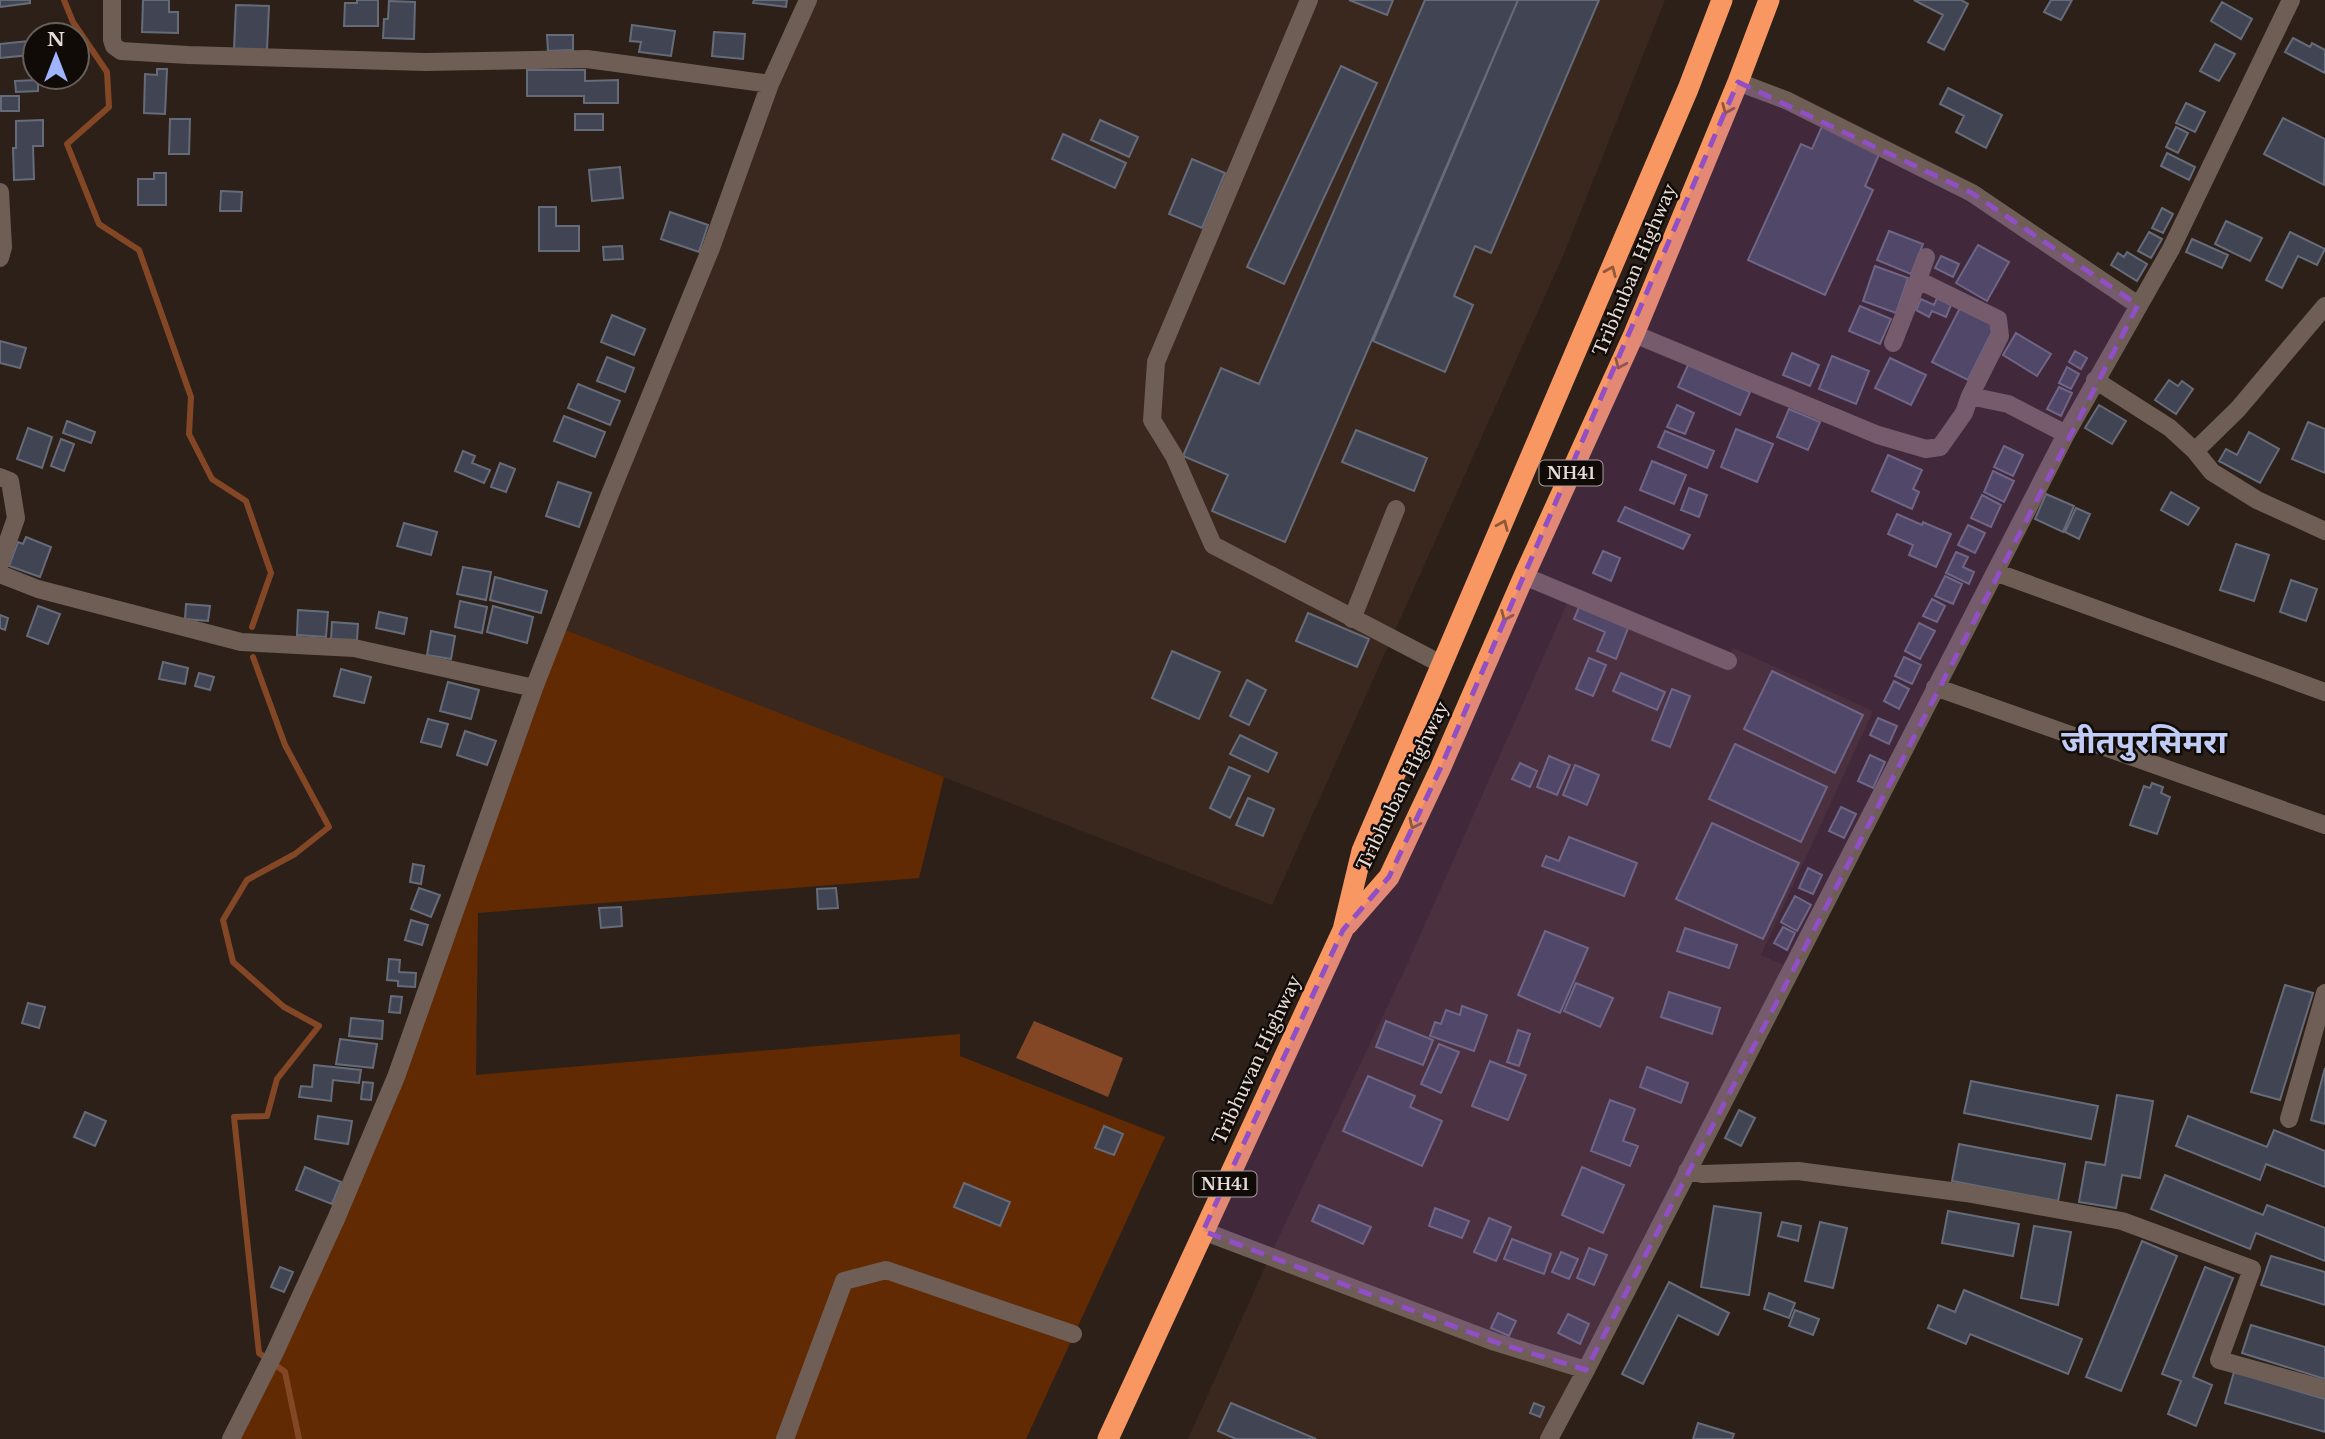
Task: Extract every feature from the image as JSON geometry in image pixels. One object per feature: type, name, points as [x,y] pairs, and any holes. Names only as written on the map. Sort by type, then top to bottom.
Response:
[{"type":"highway","name":"Tribhuban Highway","points":[[1343,930],[1362,851],[1444,665],[1688,89],[1723,0]]},
{"type":"highway","name":"Tribhuban Highway","points":[[1343,930],[1389,877],[1440,769],[1633,334],[1738,82],[1769,0]]},
{"type":"highway","name":"Tribhuvan Highway","points":[[1108,1439],[1343,930]]},
{"type":"street","points":[[112,0],[112,40],[114,46],[121,51],[425,62],[587,59],[770,84]]},
{"type":"street","points":[[231,1439],[275,1352],[336,1219],[396,1077],[534,688],[710,248],[770,84],[808,0]]},
{"type":"street","points":[[1309,0],[1156,362],[1152,420],[1174,456],[1213,545],[1444,665]]},
{"type":"street","points":[[1549,1439],[2066,434],[2171,249],[2291,0]]},
{"type":"street","points":[[1738,82],[1788,101],[1972,193],[2138,305]]},
{"type":"street","points":[[0,192],[3,247],[0,258]]},
{"type":"street","points":[[1893,343],[1926,257]]},
{"type":"street","points":[[1633,334],[1878,435],[1926,449],[1940,447],[1964,413],[2000,336],[1998,319],[1918,280]]},
{"type":"street","points":[[2195,451],[2238,409],[2325,306]]},
{"type":"street","points":[[2095,380],[2170,428],[2195,451],[2212,472],[2257,500],[2325,531]]},
{"type":"street","points":[[1970,396],[2008,404],[2066,434]]},
{"type":"street","points":[[0,477],[10,481],[16,518],[0,564]]},
{"type":"street","points":[[1352,619],[1396,509]]},
{"type":"street","points":[[1995,572],[2325,692]]},
{"type":"street","points":[[0,574],[38,589],[241,642],[354,648],[534,688]]},
{"type":"street","points":[[1524,576],[1728,661]]},
{"type":"street","points":[[1935,687],[2325,825]]},
{"type":"street","points":[[2290,1119],[2325,993]]},
{"type":"street","points":[[1687,1171],[1702,1174],[1798,1171],[1966,1193],[2122,1222],[2252,1269],[2219,1360],[2325,1389]]},
{"type":"street","points":[[1203,1231],[1495,1342],[1586,1370]]},
{"type":"street","points":[[786,1439],[844,1281],[886,1270],[1073,1334]]},
{"type":"highlighted area","points":[[1738,82],[1972,193],[2138,305],[1586,1370],[1495,1342],[1203,1231],[1343,930],[1389,877],[1440,769]]},
{"type":"shaded area","points":[[808,0],[1665,0],[1565,251],[1272,905],[558,627]]},
{"type":"shaded area","points":[[1570,597],[1728,661],[1733,648],[1873,711],[1761,955],[1791,968],[1549,1439],[1188,1439],[1270,1256],[1406,967]]},
{"type":"shaded area","points":[[558,627],[944,777],[919,878],[478,913],[476,1075],[960,1034],[960,1056],[1165,1137],[1026,1439],[231,1439],[396,1077]]},
{"type":"shaded area","points":[[1034,1021],[1123,1058],[1108,1097],[1016,1058]]},
{"type":"building","points":[[0,0],[30,0],[30,3],[0,7]]},
{"type":"building","points":[[143,0],[169,0],[169,12],[178,12],[178,33],[142,32]]},
{"type":"building","points":[[357,0],[378,0],[378,26],[344,26],[345,3],[357,3]]},
{"type":"building","points":[[754,0],[787,0],[786,7],[753,3]]},
{"type":"building","points":[[1349,0],[1393,0],[1387,15]]},
{"type":"building","points":[[1425,0],[1518,0],[1285,542],[1212,511],[1228,475],[1183,456],[1221,368],[1259,384]]},
{"type":"building","points":[[1518,0],[1599,0],[1491,253],[1475,246],[1454,296],[1473,305],[1445,372],[1373,341]]},
{"type":"building","points":[[1914,0],[1961,0],[1968,4],[1944,50],[1928,42],[1943,15]]},
{"type":"building","points":[[2051,0],[2072,0],[2061,20],[2044,12]]},
{"type":"building","points":[[389,1],[415,2],[414,39],[383,38]]},
{"type":"building","points":[[2222,2],[2252,19],[2241,39],[2211,21]]},
{"type":"building","points":[[236,5],[269,6],[267,50],[234,49]]},
{"type":"building","points":[[632,25],[675,31],[671,56],[639,52],[641,42],[630,41]]},
{"type":"building","points":[[714,32],[745,34],[743,59],[712,56]]},
{"type":"building","points":[[547,35],[573,35],[573,50],[548,51]]},
{"type":"building","points":[[2293,38],[2310,47],[2312,43],[2325,50],[2325,73],[2285,52]]},
{"type":"building","points":[[21,42],[21,56],[0,58],[0,44]]},
{"type":"building","points":[[2215,44],[2235,54],[2219,81],[2200,71]]},
{"type":"building","points":[[1341,66],[1377,83],[1284,284],[1247,267]]},
{"type":"building","points":[[157,69],[167,69],[165,114],[144,113],[145,74],[157,75]]},
{"type":"building","points":[[527,70],[585,70],[585,81],[618,80],[618,103],[584,103],[584,96],[527,96]]},
{"type":"building","points":[[15,81],[21,81],[21,91],[38,91],[16,92]]},
{"type":"building","points":[[1948,88],[2002,115],[1986,148],[1956,132],[1964,116],[1940,104]]},
{"type":"building","points":[[1,96],[19,96],[19,111],[1,111]]},
{"type":"building","points":[[2186,103],[2205,112],[2195,132],[2176,123]]},
{"type":"building","points":[[575,114],[603,114],[603,130],[575,130]]},
{"type":"building","points":[[2283,118],[2325,139],[2324,185],[2264,154]]},
{"type":"building","points":[[170,119],[190,119],[189,154],[169,154]]},
{"type":"building","points":[[43,120],[43,146],[33,146],[34,179],[14,180],[16,121]]},
{"type":"building","points":[[1100,120],[1138,137],[1129,157],[1091,140]]},
{"type":"building","points":[[1823,124],[1881,150],[1865,186],[1873,190],[1825,295],[1748,260],[1801,144],[1812,149]]},
{"type":"building","points":[[2176,127],[2188,133],[2178,153],[2166,147]]},
{"type":"building","points":[[1063,134],[1126,163],[1115,188],[1052,159]]},
{"type":"building","points":[[2167,153],[2195,167],[2189,180],[2161,166]]},
{"type":"building","points":[[1192,159],[1225,173],[1202,228],[1169,214]]},
{"type":"building","points":[[620,167],[623,198],[592,201],[589,170]]},
{"type":"building","points":[[154,173],[166,173],[166,205],[138,205],[138,179],[154,179]]},
{"type":"building","points":[[221,191],[242,192],[241,211],[220,211]]},
{"type":"building","points":[[539,207],[556,207],[556,226],[579,226],[579,251],[539,251]]},
{"type":"building","points":[[2162,208],[2173,214],[2163,233],[2152,228]]},
{"type":"building","points":[[670,212],[708,225],[699,252],[661,239]]},
{"type":"building","points":[[2226,221],[2262,238],[2250,261],[2215,244]]},
{"type":"building","points":[[1889,231],[1923,244],[1911,274],[1877,260]]},
{"type":"building","points":[[2149,232],[2162,239],[2151,258],[2138,251]]},
{"type":"building","points":[[2290,232],[2325,249],[2317,265],[2298,256],[2282,288],[2266,280]]},
{"type":"building","points":[[2192,239],[2228,255],[2222,268],[2186,252]]},
{"type":"building","points":[[1978,245],[2009,262],[1987,301],[1956,283]]},
{"type":"building","points":[[622,246],[623,259],[604,260],[603,247]]},
{"type":"building","points":[[2127,252],[2147,264],[2137,281],[2111,265],[2118,253],[2124,257]]},
{"type":"building","points":[[1941,256],[1959,264],[1953,277],[1935,268]]},
{"type":"building","points":[[1875,266],[1908,278],[1896,313],[1863,301]]},
{"type":"building","points":[[1937,298],[1951,305],[1946,317],[1932,311],[1929,317],[1916,310],[1921,299],[1934,305]]},
{"type":"building","points":[[1860,306],[1891,319],[1880,344],[1849,331]]},
{"type":"building","points":[[1961,306],[1996,324],[1968,380],[1932,362]]},
{"type":"building","points":[[612,315],[645,329],[634,355],[601,342]]},
{"type":"building","points":[[2016,333],[2051,354],[2037,376],[2003,355]]},
{"type":"building","points":[[0,341],[26,348],[20,368],[0,363]]},
{"type":"building","points":[[2075,351],[2087,358],[2081,369],[2069,362]]},
{"type":"building","points":[[1792,353],[1819,365],[1810,386],[1783,375]]},
{"type":"building","points":[[1832,356],[1869,371],[1856,404],[1819,389]]},
{"type":"building","points":[[607,357],[634,368],[625,392],[597,381]]},
{"type":"building","points":[[1890,358],[1926,375],[1911,405],[1875,388]]},
{"type":"building","points":[[1688,365],[1750,392],[1740,415],[1678,387]]},
{"type":"building","points":[[2067,367],[2079,374],[2071,389],[2059,383]]},
{"type":"building","points":[[2169,380],[2178,386],[2182,381],[2193,389],[2176,414],[2155,400]]},
{"type":"building","points":[[578,384],[620,401],[610,425],[568,408]]},
{"type":"building","points":[[2059,387],[2072,393],[2061,416],[2047,409]]},
{"type":"building","points":[[1677,405],[1694,413],[1685,434],[1667,427]]},
{"type":"building","points":[[2099,405],[2126,421],[2112,444],[2085,428]]},
{"type":"building","points":[[1789,409],[1820,422],[1808,450],[1777,437]]},
{"type":"building","points":[[564,416],[605,432],[595,457],[554,441]]},
{"type":"building","points":[[67,421],[95,432],[91,443],[63,433]]},
{"type":"building","points":[[2308,422],[2325,429],[2325,473],[2292,459]]},
{"type":"building","points":[[28,428],[52,437],[42,468],[17,459]]},
{"type":"building","points":[[1736,429],[1773,444],[1757,482],[1721,467]]},
{"type":"building","points":[[1356,430],[1427,458],[1414,491],[1342,462]]},
{"type":"building","points":[[1665,431],[1714,451],[1707,468],[1658,447]]},
{"type":"building","points":[[2249,432],[2279,449],[2260,483],[2219,461],[2226,449],[2237,455]]},
{"type":"building","points":[[61,439],[74,444],[64,471],[51,466]]},
{"type":"building","points":[[2004,446],[2023,455],[2013,476],[1994,467]]},
{"type":"building","points":[[463,451],[475,456],[472,463],[490,470],[484,483],[455,471]]},
{"type":"building","points":[[1888,455],[1922,470],[1913,489],[1919,492],[1912,509],[1872,491]]},
{"type":"building","points":[[1652,461],[1686,475],[1674,504],[1640,490]]},
{"type":"building","points":[[500,463],[515,469],[506,492],[491,487]]},
{"type":"building","points":[[1993,471],[2014,481],[2004,502],[1984,492]]},
{"type":"building","points":[[558,482],[591,493],[579,527],[546,516]]},
{"type":"building","points":[[1689,488],[1707,495],[1699,517],[1681,510]]},
{"type":"building","points":[[2171,492],[2199,508],[2188,525],[2161,510]]},
{"type":"building","points":[[2046,494],[2074,506],[2063,532],[2035,519]]},
{"type":"building","points":[[1982,495],[2001,505],[1991,527],[1971,518]]},
{"type":"building","points":[[1625,507],[1690,535],[1683,549],[1618,521]]},
{"type":"building","points":[[2076,508],[2090,514],[2079,539],[2065,532]]},
{"type":"building","points":[[1897,514],[1951,534],[1936,567],[1909,555],[1913,545],[1888,534]]},
{"type":"building","points":[[404,523],[437,532],[431,555],[397,546]]},
{"type":"building","points":[[1968,525],[1985,533],[1975,553],[1958,545]]},
{"type":"building","points":[[26,537],[51,547],[40,577],[9,566],[18,542],[23,544]]},
{"type":"building","points":[[2236,544],[2269,555],[2254,601],[2220,590]]},
{"type":"building","points":[[1603,551],[1620,558],[1611,581],[1593,573]]},
{"type":"building","points":[[1956,552],[1968,557],[1963,567],[1974,572],[1969,584],[1946,573]]},
{"type":"building","points":[[463,567],[491,572],[486,600],[457,594]]},
{"type":"building","points":[[1945,576],[1962,584],[1953,604],[1935,596]]},
{"type":"building","points":[[495,577],[547,591],[541,613],[490,600]]},
{"type":"building","points":[[2291,580],[2317,589],[2306,621],[2280,612]]},
{"type":"building","points":[[1932,599],[1945,606],[1937,622],[1923,616]]},
{"type":"building","points":[[460,601],[487,607],[482,633],[455,627]]},
{"type":"building","points":[[186,604],[210,606],[208,621],[185,619]]},
{"type":"building","points":[[38,606],[60,614],[48,644],[27,636]]},
{"type":"building","points":[[493,606],[533,617],[527,643],[487,632]]},
{"type":"building","points":[[1579,607],[1628,628],[1616,659],[1597,651],[1605,632],[1574,619]]},
{"type":"building","points":[[298,610],[328,612],[326,637],[297,635]]},
{"type":"building","points":[[379,612],[407,618],[404,634],[376,628]]},
{"type":"building","points":[[1308,613],[1369,639],[1357,667],[1296,641]]},
{"type":"building","points":[[0,615],[8,618],[5,630],[0,628]]},
{"type":"building","points":[[332,622],[358,624],[357,641],[331,639]]},
{"type":"building","points":[[1919,623],[1935,631],[1920,659],[1905,651]]},
{"type":"building","points":[[431,631],[455,636],[451,659],[427,655]]},
{"type":"building","points":[[1172,651],[1220,672],[1199,719],[1152,698]]},
{"type":"building","points":[[1904,657],[1921,665],[1912,684],[1895,676]]},
{"type":"building","points":[[1589,658],[1606,665],[1593,696],[1576,689]]},
{"type":"building","points":[[163,662],[188,668],[185,684],[159,679]]},
{"type":"building","points":[[341,669],[371,677],[364,703],[334,696]]},
{"type":"building","points":[[1772,671],[1863,715],[1835,773],[1744,729]]},
{"type":"building","points":[[199,673],[214,677],[210,690],[195,686]]},
{"type":"building","points":[[1621,673],[1665,692],[1657,710],[1613,691]]},
{"type":"building","points":[[1247,680],[1266,690],[1249,725],[1230,716]]},
{"type":"building","points":[[1894,681],[1909,689],[1899,709],[1884,701]]},
{"type":"building","points":[[448,682],[479,690],[471,719],[440,711]]},
{"type":"building","points":[[1672,689],[1690,696],[1670,747],[1652,740]]},
{"type":"building","points":[[1878,718],[1897,726],[1889,744],[1870,735]]},
{"type":"building","points":[[428,719],[448,724],[441,747],[421,742]]},
{"type":"building","points":[[465,731],[496,741],[487,765],[457,755]]},
{"type":"building","points":[[1240,735],[1277,753],[1268,772],[1230,754]]},
{"type":"building","points":[[1735,744],[1827,787],[1801,842],[1709,799]]},
{"type":"building","points":[[1870,755],[1885,762],[1873,788],[1858,781]]},
{"type":"building","points":[[1549,756],[1570,765],[1557,795],[1537,787]]},
{"type":"building","points":[[1520,763],[1537,771],[1530,787],[1512,779]]},
{"type":"building","points":[[1575,765],[1599,775],[1587,805],[1563,795]]},
{"type":"building","points":[[1229,767],[1250,776],[1230,818],[1210,808]]},
{"type":"building","points":[[2152,783],[2163,787],[2161,793],[2170,797],[2157,834],[2130,825],[2144,786],[2150,788]]},
{"type":"building","points":[[1248,798],[1274,809],[1263,836],[1236,825]]},
{"type":"building","points":[[1841,807],[1856,814],[1844,838],[1829,831]]},
{"type":"building","points":[[1712,823],[1799,863],[1763,939],[1676,899]]},
{"type":"building","points":[[1569,837],[1637,863],[1624,896],[1542,866],[1546,856],[1559,861]]},
{"type":"building","points":[[413,864],[424,866],[421,884],[410,882]]},
{"type":"building","points":[[1808,868],[1822,875],[1813,894],[1799,888]]},
{"type":"building","points":[[419,888],[440,895],[431,917],[411,909]]},
{"type":"building","points":[[836,888],[838,908],[818,909],[817,889]]},
{"type":"building","points":[[1795,896],[1811,905],[1797,931],[1781,922]]},
{"type":"building","points":[[621,907],[622,926],[601,928],[599,908]]},
{"type":"building","points":[[411,920],[428,925],[422,945],[405,940]]},
{"type":"building","points":[[1783,927],[1795,933],[1787,950],[1774,943]]},
{"type":"building","points":[[1685,928],[1737,945],[1729,968],[1677,951]]},
{"type":"building","points":[[1545,931],[1588,948],[1560,1013],[1518,995]]},
{"type":"building","points":[[389,959],[400,960],[399,972],[416,973],[415,987],[398,986],[398,981],[387,980]]},
{"type":"building","points":[[1576,983],[1613,998],[1600,1027],[1564,1011]]},
{"type":"building","points":[[2285,985],[2313,993],[2280,1100],[2251,1092]]},
{"type":"building","points":[[1669,992],[1720,1008],[1712,1034],[1661,1017]]},
{"type":"building","points":[[391,996],[402,997],[400,1013],[389,1012]]},
{"type":"building","points":[[28,1003],[45,1007],[39,1028],[22,1023]]},
{"type":"building","points":[[1462,1006],[1487,1015],[1474,1051],[1430,1036],[1435,1022],[1441,1024],[1446,1010],[1460,1015]]},
{"type":"building","points":[[351,1018],[383,1021],[382,1039],[349,1036]]},
{"type":"building","points":[[1386,1021],[1433,1040],[1423,1065],[1376,1047]]},
{"type":"building","points":[[1518,1030],[1530,1034],[1519,1066],[1507,1062]]},
{"type":"building","points":[[340,1039],[377,1044],[373,1068],[336,1064]]},
{"type":"building","points":[[1439,1044],[1459,1052],[1441,1093],[1421,1084]]},
{"type":"building","points":[[1490,1061],[1526,1075],[1508,1120],[1472,1106]]},
{"type":"building","points":[[314,1065],[361,1070],[359,1083],[333,1080],[331,1101],[299,1097],[301,1086],[312,1087]]},
{"type":"building","points":[[1647,1067],[1688,1083],[1681,1103],[1640,1087]]},
{"type":"building","points":[[2325,1068],[2325,1124],[2311,1120]]},
{"type":"building","points":[[1368,1076],[1415,1096],[1410,1107],[1442,1121],[1422,1166],[1343,1131]]},
{"type":"building","points":[[1971,1081],[2098,1106],[2091,1139],[1964,1113]]},
{"type":"building","points":[[363,1082],[373,1083],[371,1100],[361,1099]]},
{"type":"building","points":[[2117,1095],[2153,1101],[2140,1178],[2122,1175],[2116,1208],[2079,1202],[2086,1162],[2105,1165]]},
{"type":"building","points":[[1610,1100],[1635,1109],[1623,1141],[1638,1146],[1630,1166],[1591,1151]]},
{"type":"building","points":[[1739,1110],[1755,1118],[1741,1146],[1725,1138]]},
{"type":"building","points":[[85,1112],[106,1121],[95,1146],[74,1137]]},
{"type":"building","points":[[318,1116],[352,1121],[348,1144],[315,1139]]},
{"type":"building","points":[[2188,1116],[2267,1147],[2274,1130],[2325,1151],[2325,1187],[2266,1164],[2260,1180],[2176,1146]]},
{"type":"building","points":[[1104,1126],[1123,1134],[1114,1155],[1095,1148]]},
{"type":"building","points":[[1959,1144],[2065,1164],[2058,1201],[1952,1181]]},
{"type":"building","points":[[305,1167],[341,1182],[332,1204],[296,1190]]},
{"type":"building","points":[[1582,1167],[1624,1185],[1603,1233],[1562,1215]]},
{"type":"building","points":[[2165,1175],[2263,1215],[2267,1205],[2325,1228],[2325,1261],[2256,1233],[2250,1249],[2151,1209]]},
{"type":"building","points":[[964,1183],[1010,1202],[1000,1226],[954,1207]]},
{"type":"building","points":[[1319,1205],[1371,1227],[1363,1244],[1312,1221]]},
{"type":"building","points":[[1714,1206],[1761,1213],[1749,1295],[1701,1287]]},
{"type":"building","points":[[1435,1208],[1469,1221],[1462,1238],[1429,1226]]},
{"type":"building","points":[[1948,1211],[2019,1224],[2013,1256],[1942,1243]]},
{"type":"building","points":[[1489,1218],[1511,1227],[1496,1261],[1474,1252]]},
{"type":"building","points":[[1782,1222],[1801,1226],[1798,1241],[1778,1236]]},
{"type":"building","points":[[1820,1222],[1847,1228],[1833,1288],[1805,1281]]},
{"type":"building","points":[[2034,1226],[2071,1232],[2058,1305],[2021,1298]]},
{"type":"building","points":[[1512,1239],[1551,1254],[1544,1274],[1504,1259]]},
{"type":"building","points":[[2142,1241],[2177,1256],[2121,1391],[2086,1377]]},
{"type":"building","points":[[1589,1248],[1607,1255],[1594,1285],[1577,1278]]},
{"type":"building","points":[[1561,1252],[1578,1259],[1569,1279],[1552,1272]]},
{"type":"building","points":[[2271,1256],[2325,1272],[2325,1305],[2261,1285]]},
{"type":"building","points":[[280,1267],[293,1272],[284,1292],[271,1287]]},
{"type":"building","points":[[2205,1267],[2233,1278],[2193,1377],[2212,1385],[2196,1426],[2168,1414],[2181,1381],[2162,1374]]},
{"type":"building","points":[[1669,1282],[1729,1313],[1718,1335],[1678,1315],[1643,1384],[1622,1374]]},
{"type":"building","points":[[1964,1290],[2082,1339],[2068,1374],[1970,1334],[1966,1344],[1928,1328],[1938,1305],[1955,1312]]},
{"type":"building","points":[[1769,1293],[1795,1303],[1789,1318],[1764,1309]]},
{"type":"building","points":[[1795,1310],[1819,1319],[1813,1335],[1789,1326]]},
{"type":"building","points":[[1498,1313],[1516,1321],[1509,1336],[1491,1328]]},
{"type":"building","points":[[1568,1314],[1589,1324],[1580,1344],[1558,1333]]},
{"type":"building","points":[[2251,1325],[2325,1347],[2325,1379],[2242,1353]]},
{"type":"building","points":[[2234,1372],[2325,1399],[2325,1432],[2225,1403]]},
{"type":"building","points":[[1231,1403],[1316,1439],[1236,1439],[1218,1431]]},
{"type":"building","points":[[1534,1403],[1544,1407],[1540,1417],[1530,1413]]},
{"type":"building","points":[[1698,1423],[1734,1434],[1732,1439],[1693,1439]]},
{"type":"waterway","points":[[64,0],[73,22],[107,72],[109,107],[67,144],[99,224],[139,250],[191,397],[189,434],[212,479],[246,501],[271,573],[252,627]]},
{"type":"waterway","points":[[253,657],[285,745],[329,827],[295,854],[247,880],[223,920],[233,962],[284,1007],[319,1026],[277,1079],[267,1116],[234,1117],[259,1353],[285,1372],[299,1439]]},
{"type":"district","name":"जीतपुरसिमरा","points":[[2144,742]]}]
